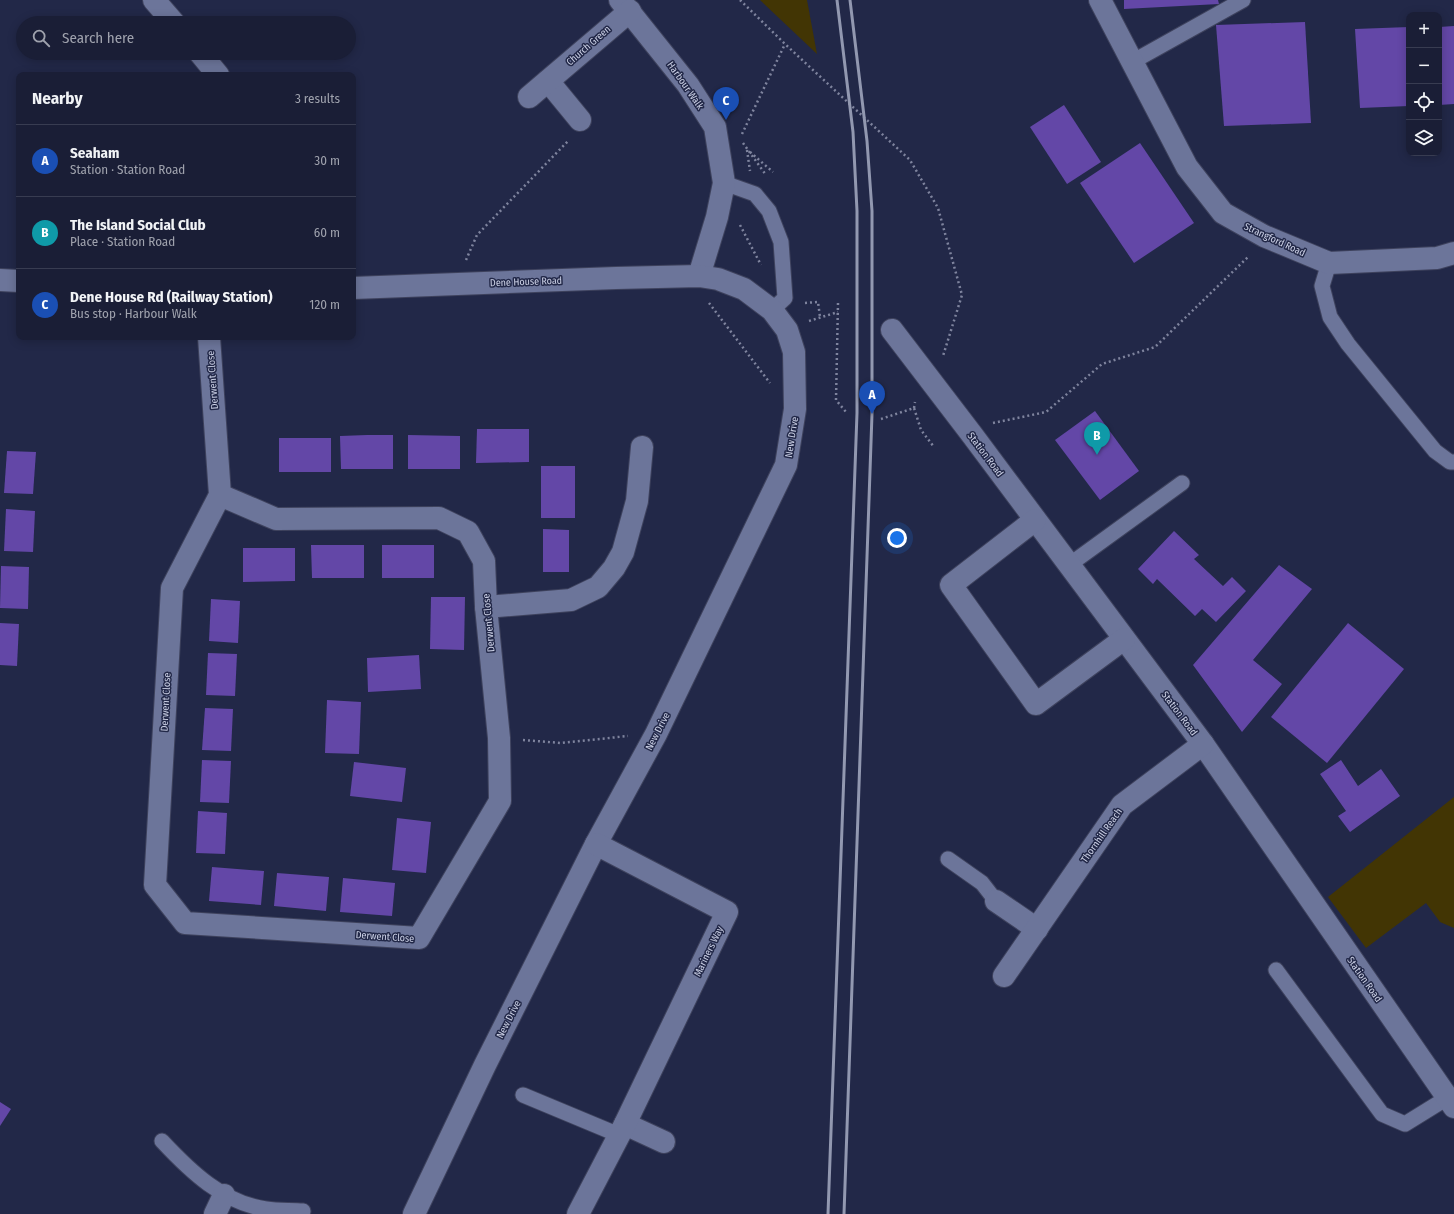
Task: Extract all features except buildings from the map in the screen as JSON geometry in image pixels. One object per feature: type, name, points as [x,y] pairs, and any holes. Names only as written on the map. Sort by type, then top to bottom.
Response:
[{"type":"street","points":[[154,0],[168,16]]},
{"type":"street","name":"Strangford Road","points":[[1100,0],[1187,167],[1223,213],[1264,236],[1329,263],[1437,258],[1454,253]]},
{"type":"street","name":"Church Green","points":[[529,97],[548,81],[625,5]]},
{"type":"street","name":"Harbour Walk","points":[[625,5],[688,85],[715,127],[724,183],[717,217],[699,276]]},
{"type":"street","points":[[206,60],[216,72]]},
{"type":"street","points":[[548,81],[580,120]]},
{"type":"street","name":"Dene House Road","points":[[356,288],[699,276]]},
{"type":"street","name":"New Drive","points":[[414,1214],[596,844],[656,734],[786,465],[795,410],[794,352],[778,304],[718,279],[699,276]]},
{"type":"street","points":[[0,280],[16,281]]},
{"type":"street","name":"Station Road","points":[[892,330],[1203,744],[1451,1102]]},
{"type":"street","name":"Derwent Close","points":[[209,340],[220,496],[172,588],[154,885],[185,923],[419,938],[500,801],[499,738],[486,607],[484,561],[468,532],[439,518],[276,519],[220,496]]},
{"type":"street","points":[[486,607],[571,600],[598,587],[614,568],[623,552],[637,501],[642,448]]},
{"type":"street","points":[[1035,520],[951,585],[1036,704],[1124,639]]},
{"type":"street","name":"Thornhill Reach","points":[[1004,976],[1122,805],[1203,744]]},
{"type":"street","name":"Mariners Way","points":[[578,1214],[622,1130],[727,912],[596,844]]},
{"type":"street","points":[[996,901],[1037,929]]},
{"type":"street","points":[[622,1130],[664,1142]]},
{"type":"street","points":[[215,1214],[224,1194]]},
{"type":"lane","points":[[1132,62],[1244,0]]},
{"type":"lane","points":[[724,183],[755,194],[769,211],[781,242],[778,304]]},
{"type":"lane","points":[[1329,263],[1322,286],[1330,317],[1348,344],[1435,451],[1450,462],[1454,462]]},
{"type":"lane","points":[[1069,565],[1182,482]]},
{"type":"lane","points":[[948,859],[982,884],[996,901]]},
{"type":"lane","points":[[1276,970],[1382,1114],[1406,1124],[1451,1102]]},
{"type":"lane","points":[[523,1095],[622,1130]]},
{"type":"lane","points":[[162,1141],[186,1167],[224,1194],[246,1204],[266,1209],[303,1211]]},
{"type":"path","points":[[740,0],[910,160],[938,208],[962,295],[941,364],[929,379]]},
{"type":"path","points":[[740,138],[785,44]]},
{"type":"path","points":[[468,284],[465,264],[477,235],[576,132],[580,120]]},
{"type":"path","points":[[750,175],[747,149],[773,172]]},
{"type":"path","points":[[738,223],[762,268]]},
{"type":"path","points":[[973,436],[988,424],[1046,412],[1102,364],[1155,347],[1251,254],[1264,236]]},
{"type":"path","points":[[705,298],[781,398],[795,399]]},
{"type":"path","points":[[778,304],[818,302],[820,317]]},
{"type":"path","points":[[838,303],[836,400],[846,412]]},
{"type":"path","points":[[807,321],[838,312]]},
{"type":"path","points":[[881,419],[914,408],[921,430],[934,447]]},
{"type":"path","points":[[499,738],[560,743],[656,734]]},
{"type":"shaded area","points":[[760,0],[807,0],[817,54]]},
{"type":"shaded area","points":[[1454,797],[1454,928],[1440,922],[1426,903],[1366,948],[1328,897]]},
{"type":"railway","points":[[828,1214],[857,413],[857,211],[853,132],[837,0]]},
{"type":"railway","points":[[844,1214],[872,414],[872,211],[867,141],[850,0]]},
{"type":"place","name":"Dene House Rd (Railway Station)","points":[[726,120]]},
{"type":"place","name":"Seaham","points":[[872,414]]},
{"type":"place","name":"The Island Social Club","points":[[1097,455]]}]
